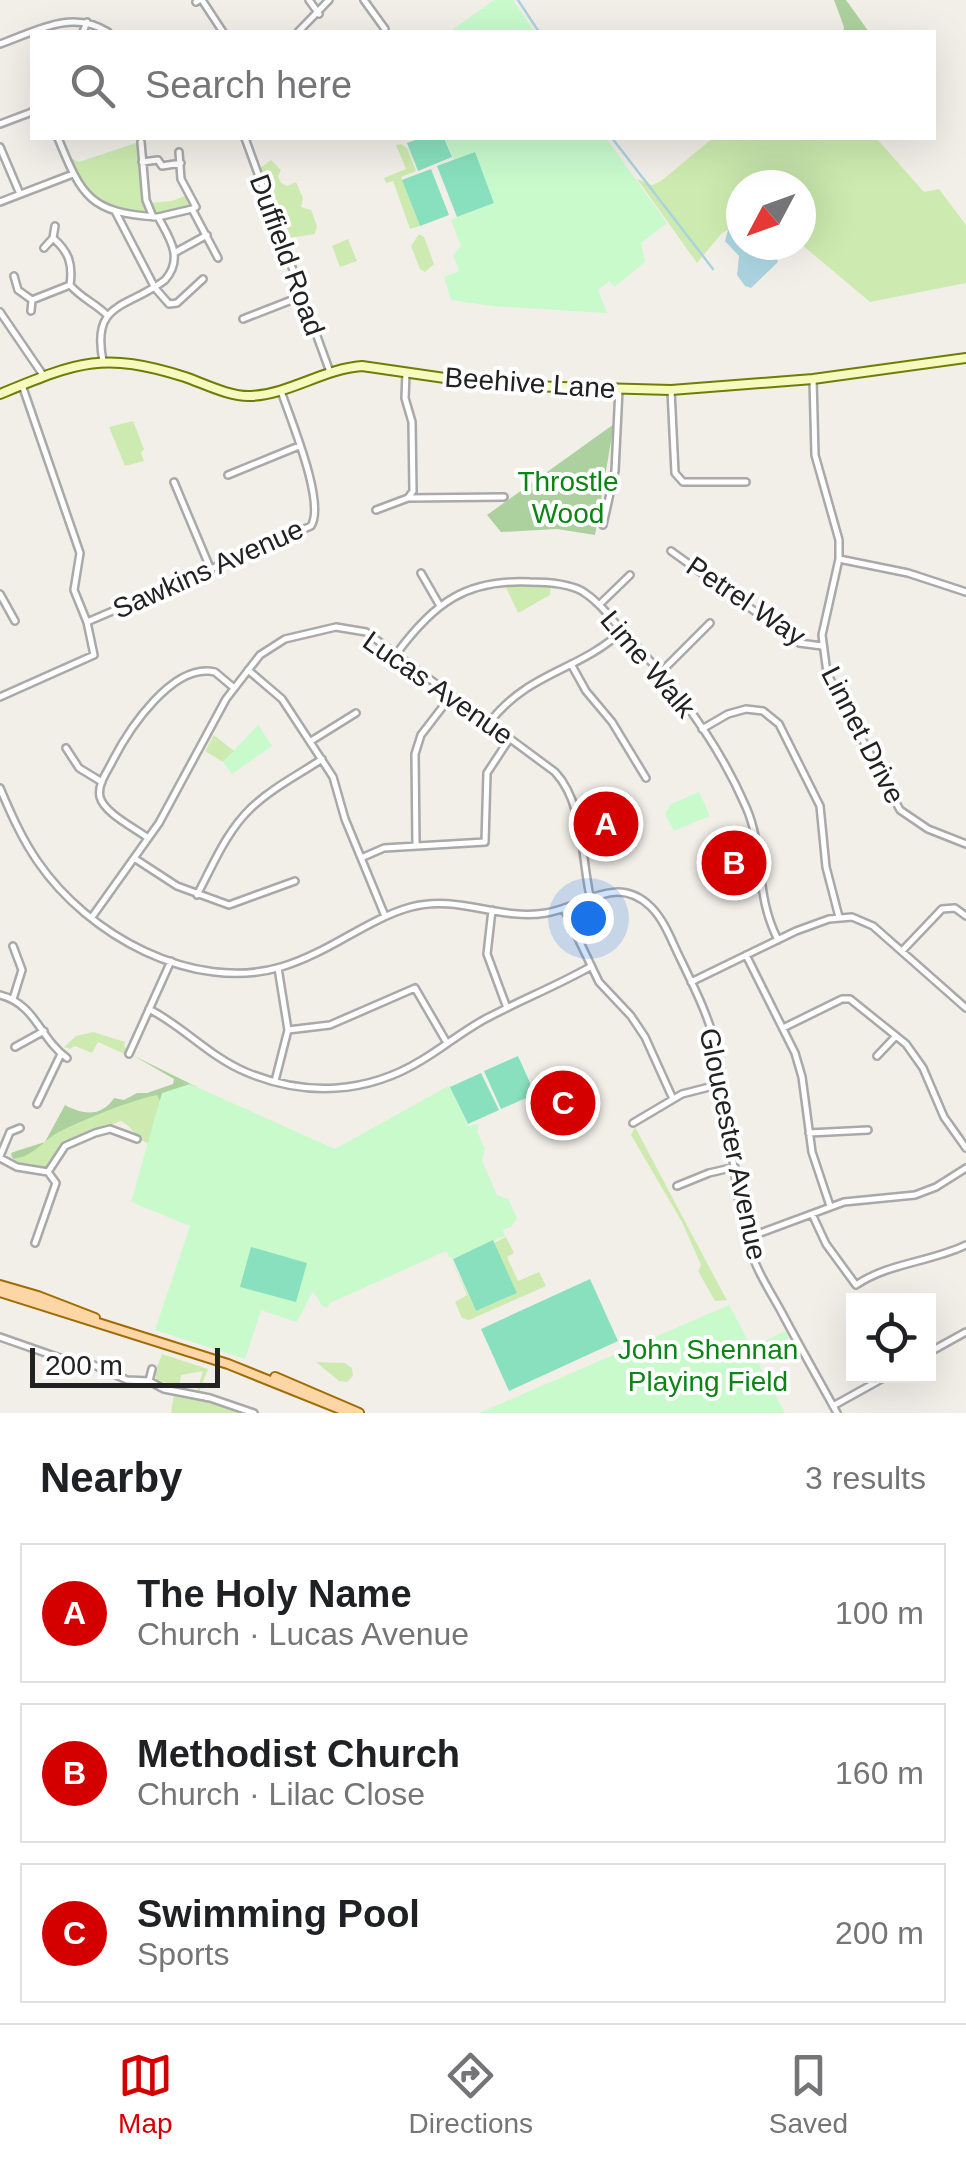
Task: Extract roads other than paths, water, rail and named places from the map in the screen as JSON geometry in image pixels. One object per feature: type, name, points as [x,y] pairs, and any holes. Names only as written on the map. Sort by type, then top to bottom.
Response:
[{"type":"main road","name":"Beehive Lane","points":[[0,394],[44,376],[103,360],[153,367],[242,396],[280,391],[330,372],[362,366],[493,385],[671,390],[812,379],[966,358]]},
{"type":"main road","points":[[0,1289],[38,1296],[112,1326],[291,1382],[359,1413]]},
{"type":"main road","points":[[228,1364],[350,1413]]},
{"type":"street","points":[[199,0],[222,30]]},
{"type":"street","points":[[309,0],[319,14]]},
{"type":"street","points":[[300,30],[330,0]]},
{"type":"street","points":[[364,0],[385,29]]},
{"type":"street","points":[[39,30],[64,21],[87,22],[104,30]]},
{"type":"street","points":[[84,30],[87,22]]},
{"type":"street","points":[[0,44],[30,33]]},
{"type":"street","points":[[0,124],[30,113]]},
{"type":"street","points":[[59,140],[73,174],[90,200],[114,212],[155,217],[196,206],[182,180],[179,152]]},
{"type":"street","name":"Duffield Road","points":[[246,140],[330,372]]},
{"type":"street","points":[[103,360],[100,327],[107,315],[155,288],[171,272],[176,252],[146,200],[141,142]]},
{"type":"street","points":[[0,147],[20,194]]},
{"type":"street","points":[[142,162],[158,160],[162,166],[182,163]]},
{"type":"street","points":[[0,202],[73,174]]},
{"type":"street","points":[[192,209],[218,258]]},
{"type":"street","points":[[114,212],[155,288],[173,305],[202,279]]},
{"type":"street","points":[[44,248],[53,238],[55,226]]},
{"type":"street","points":[[176,252],[207,235]]},
{"type":"street","points":[[53,238],[66,249],[71,264],[70,285],[107,315]]},
{"type":"street","points":[[14,276],[18,290],[32,300]]},
{"type":"street","points":[[32,300],[70,285]]},
{"type":"street","points":[[243,319],[302,296]]},
{"type":"street","points":[[31,311],[32,300]]},
{"type":"street","points":[[0,312],[44,376]]},
{"type":"street","points":[[406,373],[405,398],[412,422],[413,490],[408,498]]},
{"type":"street","points":[[812,379],[814,455],[836,527],[839,559],[824,619],[822,646]]},
{"type":"street","points":[[0,697],[94,656],[87,622],[74,590],[80,553],[22,385]]},
{"type":"street","points":[[603,525],[615,471],[619,388]]},
{"type":"street","points":[[671,390],[675,473],[683,482],[746,482]]},
{"type":"street","name":"Sawkins Avenue","points":[[87,622],[311,526],[316,510],[300,445],[280,391]]},
{"type":"street","points":[[228,475],[300,445]]},
{"type":"street","points":[[174,482],[211,570]]},
{"type":"street","points":[[376,510],[408,498],[504,497]]},
{"type":"street","name":"Petrel Way","points":[[672,550],[799,643],[822,646]]},
{"type":"street","points":[[839,559],[908,573],[966,592]]},
{"type":"street","points":[[421,574],[440,606]]},
{"type":"street","points":[[600,605],[630,575]]},
{"type":"street","name":"Lime Walk","points":[[398,653],[418,624],[440,606],[485,583],[559,584],[579,590],[600,605],[662,671],[702,729],[747,808],[762,902],[778,940]]},
{"type":"street","points":[[0,594],[15,622]]},
{"type":"street","points":[[662,671],[710,623]]},
{"type":"street","name":"Lucas Avenue","points":[[92,917],[149,838],[234,688],[260,655],[279,642],[336,627],[366,632],[398,653],[554,772],[570,793],[590,896]]},
{"type":"street","points":[[489,723],[522,688],[600,649],[622,630]]},
{"type":"street","name":"Linnet Drive","points":[[822,646],[827,673],[895,804],[919,824],[966,844]]},
{"type":"street","points":[[571,664],[646,778]]},
{"type":"street","points":[[149,838],[104,804],[100,794],[102,782],[133,723],[159,696],[192,674],[208,670],[234,688]]},
{"type":"street","points":[[248,670],[282,699],[333,776],[360,858],[385,917]]},
{"type":"street","points":[[416,844],[415,754],[421,734],[451,696]]},
{"type":"street","points":[[702,729],[734,711],[746,709],[768,714],[780,724],[820,806],[826,867],[839,917]]},
{"type":"street","points":[[311,741],[356,712]]},
{"type":"street","points":[[360,858],[384,848],[485,842],[487,773],[510,738]]},
{"type":"street","points":[[66,748],[79,768],[102,782]]},
{"type":"street","points":[[197,895],[221,848],[249,810],[322,759]]},
{"type":"street","points":[[0,789],[39,864],[92,917],[127,941],[171,961],[224,974],[278,968],[342,943],[385,917],[411,907],[438,902],[526,915],[564,909],[590,896]]},
{"type":"street","points":[[727,847],[754,836]]},
{"type":"street","points":[[134,858],[197,895],[228,905],[295,880]]},
{"type":"street","name":"Gloucester Avenue","points":[[590,896],[619,891],[647,904],[661,919],[692,982],[713,1035],[747,1238],[760,1273],[837,1413]]},
{"type":"street","points":[[902,951],[942,908],[955,908],[966,916]]},
{"type":"street","points":[[564,909],[590,967],[611,998],[640,1027],[673,1099]]},
{"type":"street","points":[[492,910],[488,954],[507,1008]]},
{"type":"street","points":[[692,982],[778,940],[839,917],[858,918],[868,922],[966,1008]]},
{"type":"street","points":[[13,946],[22,970],[14,998]]},
{"type":"street","points":[[746,955],[783,1028],[802,1078],[809,1133],[830,1206]]},
{"type":"street","points":[[129,1054],[171,961]]},
{"type":"street","points":[[150,1009],[241,1070],[314,1090],[340,1090],[420,1062],[507,1008],[590,967]]},
{"type":"street","points":[[274,1081],[288,1030],[278,968]]},
{"type":"street","points":[[288,1030],[330,1024],[415,988],[447,1043]]},
{"type":"street","points":[[0,995],[14,998],[28,1010],[64,1056],[37,1104]]},
{"type":"street","points":[[783,1028],[842,999],[850,999],[906,1044],[923,1068],[944,1117],[966,1148]]},
{"type":"street","points":[[15,1047],[44,1031]]},
{"type":"street","points":[[878,1056],[896,1036]]},
{"type":"street","points":[[633,1123],[695,1089],[722,1084]]},
{"type":"street","points":[[20,1128],[10,1132],[0,1157],[35,1172],[48,1172]]},
{"type":"street","points":[[48,1172],[65,1146],[95,1133],[110,1130],[137,1139]]},
{"type":"street","points":[[809,1133],[868,1130]]},
{"type":"street","points":[[676,1186],[709,1172],[735,1167]]},
{"type":"street","points":[[747,1238],[830,1206],[916,1195],[966,1168]]},
{"type":"street","points":[[35,1243],[56,1184],[48,1172]]},
{"type":"street","points":[[812,1214],[826,1244],[856,1285],[872,1275],[930,1260],[966,1245]]},
{"type":"street","points":[[936,1349],[966,1332]]},
{"type":"street","points":[[0,1337],[60,1358],[93,1364],[128,1380],[149,1381],[164,1389],[210,1398],[254,1413]]},
{"type":"street","points":[[149,1381],[152,1369]]},
{"type":"street","points":[[833,1406],[875,1383]]},
{"type":"water","points":[[739,260],[778,260],[751,288],[737,275]]},
{"type":"waterway","points":[[518,0],[538,30]]},
{"type":"waterway","points":[[614,140],[713,269]]},
{"type":"place","name":"The Holy Name","points":[[606,824]]},
{"type":"place","name":"Methodist Church","points":[[734,863]]},
{"type":"place","name":"Swimming Pool","points":[[563,1103]]},
{"type":"park label","name":"Throstle Wood","points":[[568,497]]},
{"type":"park label","name":"John Shennan Playing Field","points":[[708,1365]]}]
